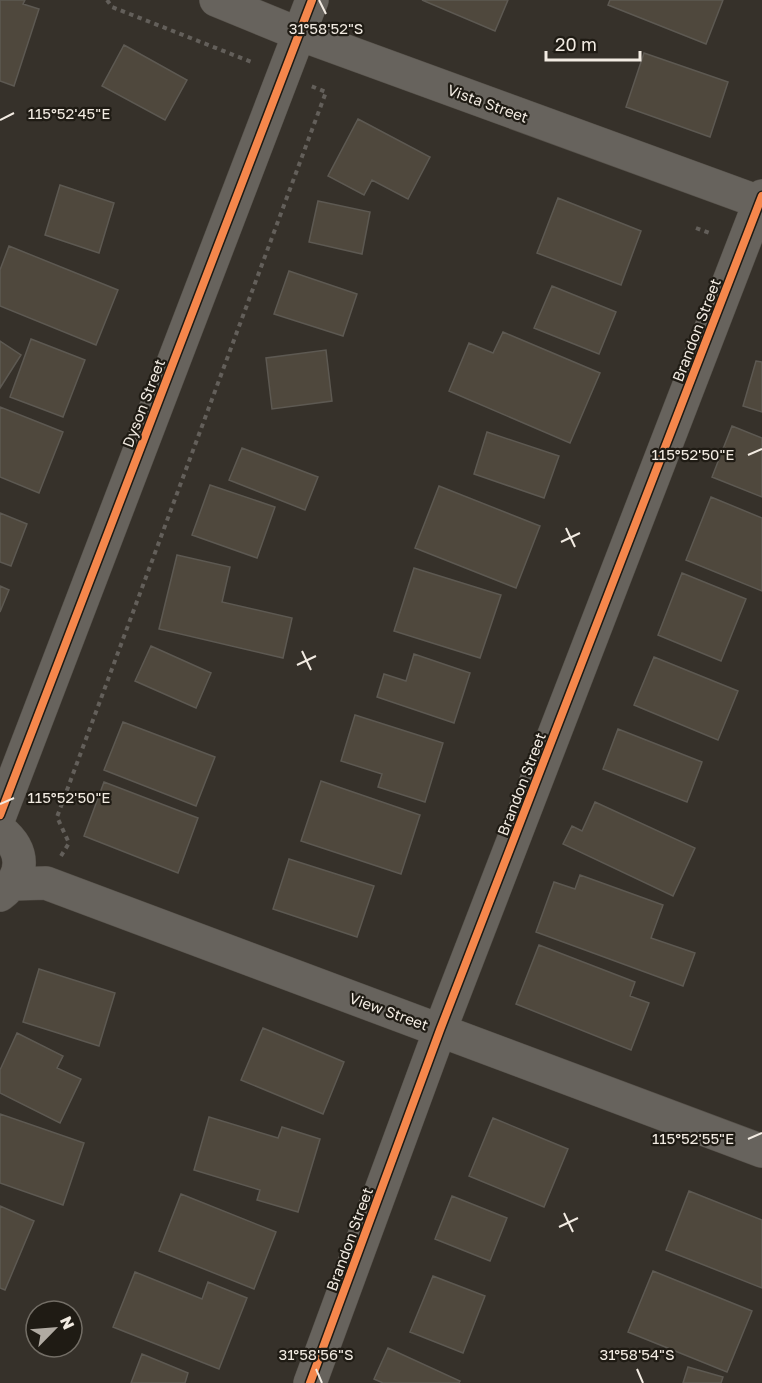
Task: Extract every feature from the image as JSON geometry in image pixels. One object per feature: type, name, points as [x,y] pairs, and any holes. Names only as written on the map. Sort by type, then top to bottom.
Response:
[{"type":"street","name":"Vista Street","points":[[216,0],[299,34],[761,201]]},
{"type":"street","name":"Dyson Street","points":[[0,815],[312,0]]},
{"type":"street","name":"Brandon Street","points":[[310,1383],[440,1030],[761,201]]},
{"type":"street","points":[[0,830],[14,840],[21,863],[7,890]]},
{"type":"street","name":"View Street","points":[[7,890],[46,883],[762,1151]]},
{"type":"building","points":[[0,0],[25,0],[23,4],[39,9],[14,86],[0,81]]},
{"type":"building","points":[[422,0],[508,0],[495,31]]},
{"type":"building","points":[[610,0],[723,0],[706,44],[608,5]]},
{"type":"building","points":[[124,45],[187,80],[165,120],[102,86]]},
{"type":"building","points":[[644,53],[728,82],[710,137],[626,107]]},
{"type":"building","points":[[358,119],[430,157],[408,199],[372,180],[364,195],[328,176]]},
{"type":"building","points":[[60,185],[114,203],[99,253],[45,235]]},
{"type":"building","points":[[558,198],[641,231],[621,285],[537,253]]},
{"type":"building","points":[[318,201],[370,212],[362,254],[309,242]]},
{"type":"building","points":[[9,246],[118,290],[96,345],[0,306],[0,270]]},
{"type":"building","points":[[289,271],[357,294],[343,336],[274,314]]},
{"type":"building","points":[[552,286],[616,312],[599,354],[534,328]]},
{"type":"building","points":[[503,332],[600,373],[570,443],[449,391],[469,343],[493,353]]},
{"type":"building","points":[[31,339],[85,360],[63,417],[10,397]]},
{"type":"building","points":[[0,341],[21,355],[0,388]]},
{"type":"building","points":[[326,350],[332,401],[272,409],[266,358]]},
{"type":"building","points":[[756,361],[762,362],[762,412],[743,406]]},
{"type":"building","points":[[0,407],[63,432],[39,493],[0,477]]},
{"type":"building","points":[[732,426],[762,438],[762,497],[712,477]]},
{"type":"building","points":[[487,432],[559,456],[544,498],[474,474]]},
{"type":"building","points":[[242,448],[318,477],[305,510],[229,480]]},
{"type":"building","points":[[210,485],[275,507],[257,558],[192,535]]},
{"type":"building","points":[[439,486],[540,526],[516,588],[415,548]]},
{"type":"building","points":[[711,497],[762,518],[762,591],[686,560]]},
{"type":"building","points":[[0,513],[27,524],[11,566],[0,562]]},
{"type":"building","points":[[177,555],[230,567],[222,602],[292,618],[283,658],[159,629]]},
{"type":"building","points":[[414,568],[501,595],[480,658],[394,631]]},
{"type":"building","points":[[682,573],[746,599],[721,661],[658,635]]},
{"type":"building","points":[[0,586],[9,590],[0,612]]},
{"type":"building","points":[[151,646],[211,673],[196,708],[135,681]]},
{"type":"building","points":[[414,654],[470,673],[454,723],[377,697],[384,674],[406,681]]},
{"type":"building","points":[[654,657],[738,691],[718,740],[634,705]]},
{"type":"building","points":[[355,715],[443,743],[425,802],[378,787],[382,774],[341,761]]},
{"type":"building","points":[[123,722],[215,757],[196,806],[104,770]]},
{"type":"building","points":[[618,729],[702,762],[687,802],[603,769]]},
{"type":"building","points":[[321,781],[420,815],[401,874],[301,841]]},
{"type":"building","points":[[104,782],[198,818],[178,873],[84,836]]},
{"type":"building","points":[[595,802],[695,848],[673,896],[563,844],[572,826],[582,831]]},
{"type":"building","points":[[289,859],[374,886],[357,937],[273,909]]},
{"type":"building","points":[[580,875],[663,905],[651,938],[695,953],[683,986],[536,932],[554,882],[575,889]]},
{"type":"building","points":[[539,945],[635,982],[630,996],[649,1003],[631,1050],[516,1004]]},
{"type":"building","points":[[39,969],[115,993],[99,1046],[23,1022]]},
{"type":"building","points":[[263,1028],[344,1062],[323,1114],[241,1080]]},
{"type":"building","points":[[17,1033],[63,1056],[57,1068],[81,1079],[60,1123],[0,1093],[0,1070]]},
{"type":"building","points":[[0,1114],[84,1143],[63,1205],[0,1183]]},
{"type":"building","points":[[209,1117],[278,1138],[282,1127],[320,1139],[298,1212],[257,1200],[260,1190],[194,1170]]},
{"type":"building","points":[[493,1118],[568,1149],[544,1207],[469,1176]]},
{"type":"building","points":[[689,1191],[762,1220],[762,1288],[666,1250]]},
{"type":"building","points":[[181,1194],[276,1232],[254,1289],[159,1251]]},
{"type":"building","points":[[452,1196],[507,1218],[490,1261],[435,1239]]},
{"type":"building","points":[[0,1206],[34,1221],[5,1290],[0,1288]]},
{"type":"building","points":[[653,1271],[752,1311],[727,1372],[628,1332]]},
{"type":"building","points":[[135,1272],[202,1299],[208,1282],[247,1298],[219,1369],[113,1327]]},
{"type":"building","points":[[433,1276],[485,1296],[463,1353],[410,1332]]},
{"type":"building","points":[[388,1348],[460,1381],[459,1383],[383,1383],[374,1379]]},
{"type":"building","points":[[142,1354],[188,1373],[185,1383],[131,1383]]},
{"type":"building","points":[[688,1367],[723,1377],[721,1383],[683,1383]]},
{"type":"cycle path","points":[[0,815],[312,0]]},
{"type":"cycle path","points":[[310,1383],[440,1030],[762,196]]}]
